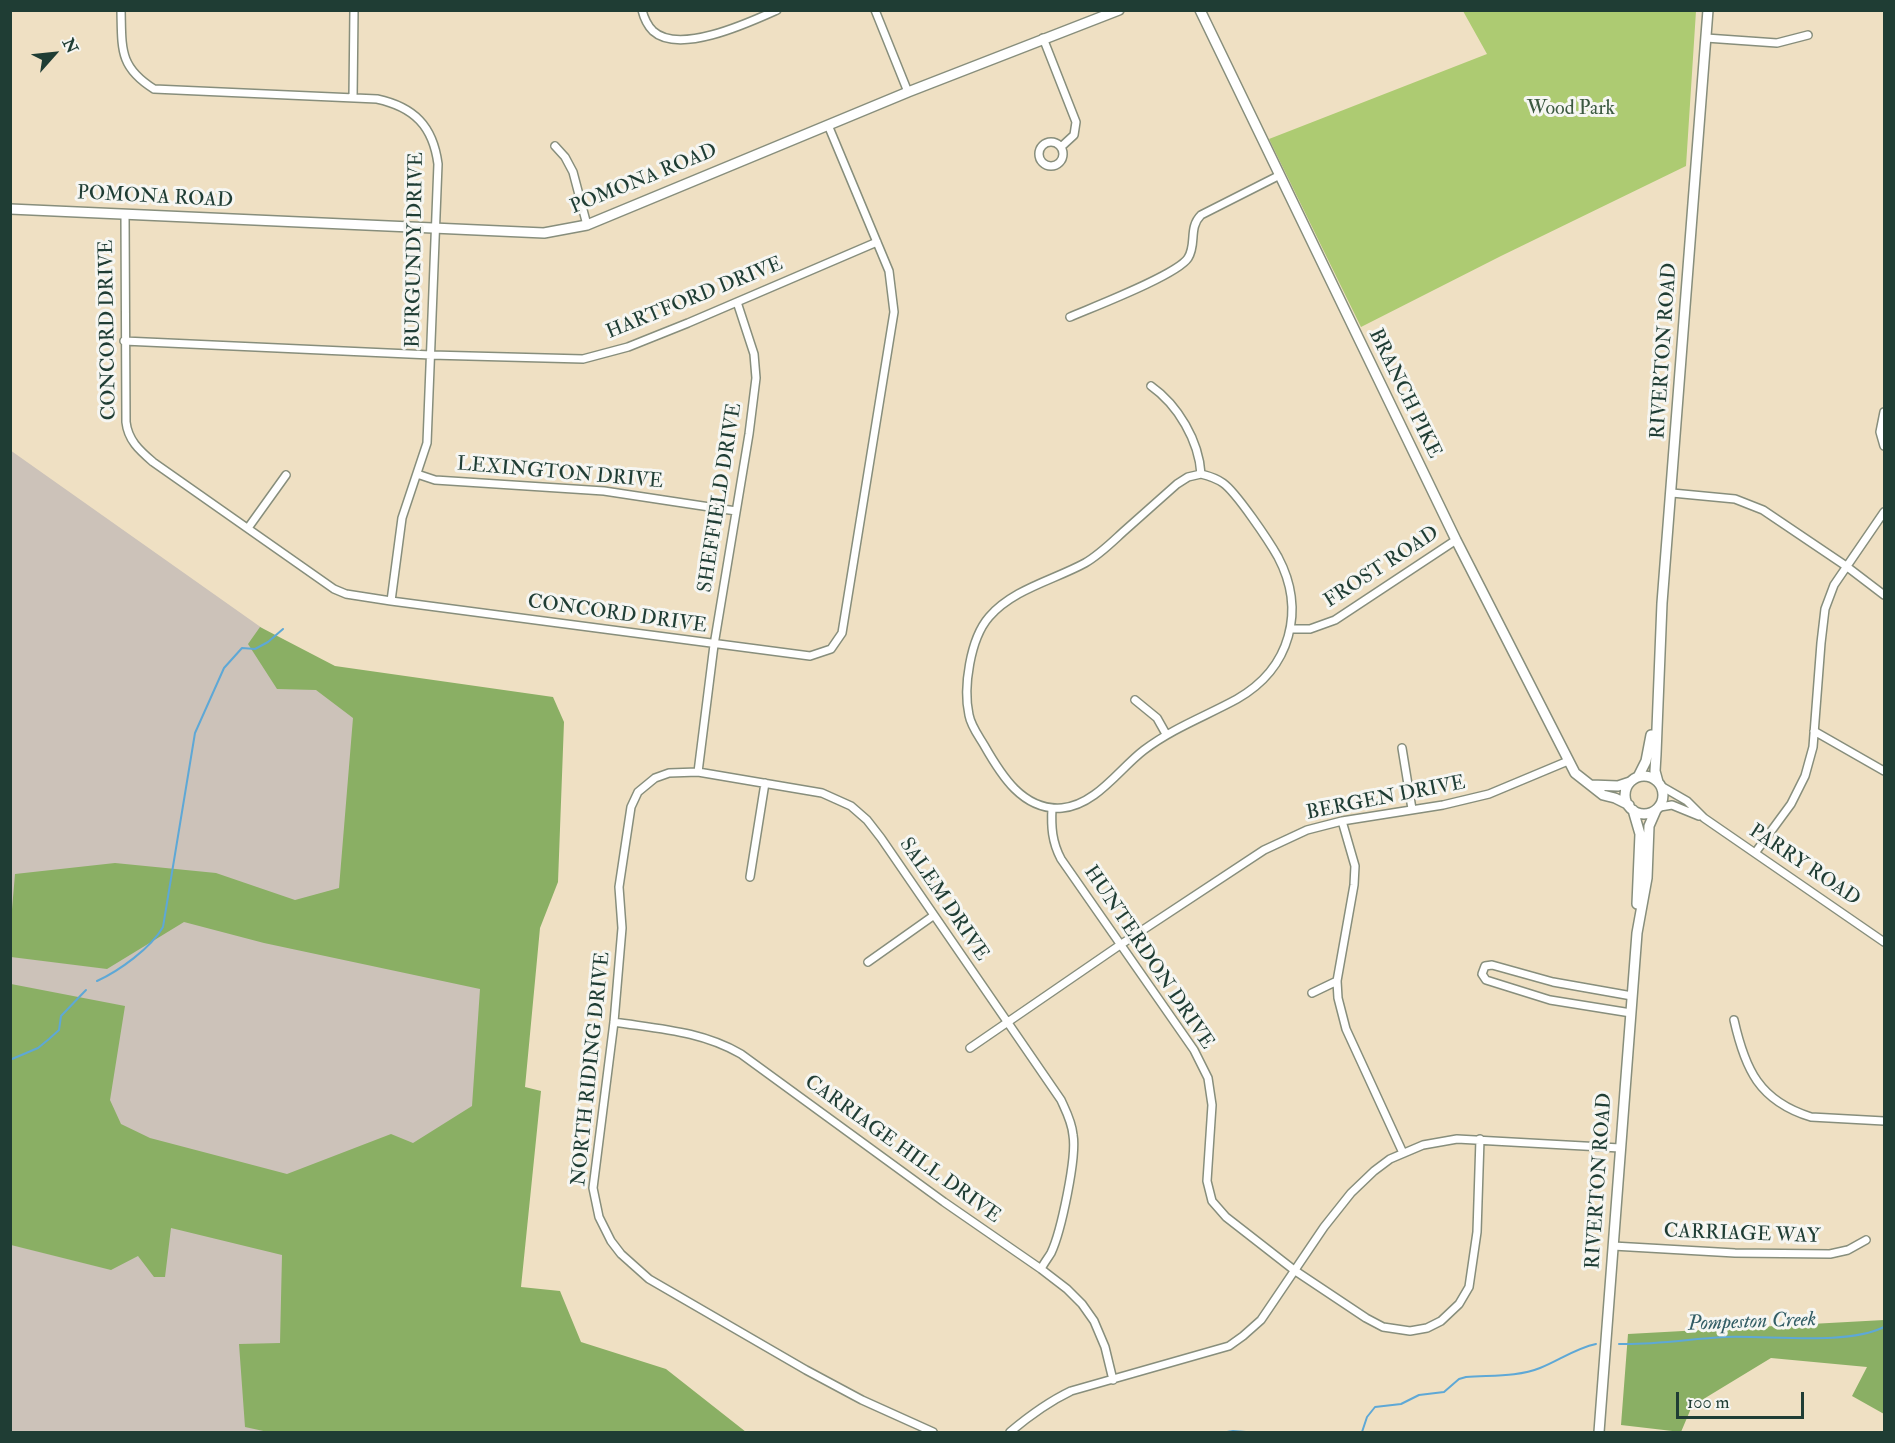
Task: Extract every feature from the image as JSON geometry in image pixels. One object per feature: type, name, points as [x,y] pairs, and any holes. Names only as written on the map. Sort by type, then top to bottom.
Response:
[{"type":"street","name":"BURGUNDY DRIVE","points":[[121,10],[122,49],[125,61],[132,73],[154,89],[377,99],[395,103],[417,117],[428,130],[435,146],[438,164],[427,443],[402,518],[391,600]]},
{"type":"street","points":[[353,98],[354,10]]},
{"type":"street","points":[[642,10],[651,30],[674,41],[700,38],[749,23],[777,10]]},
{"type":"street","points":[[875,10],[908,92]]},
{"type":"street","name":"POMONA ROAD","points":[[10,209],[544,233],[587,225],[908,92],[1119,10]]},
{"type":"street","name":"BRANCH PIKE","points":[[1200,10],[1278,176],[1456,540],[1568,761],[1575,773],[1589,785],[1603,795],[1616,798],[1631,808]]},
{"type":"street","name":"RIVERTON ROAD","points":[[1660,784],[1655,771],[1662,603],[1708,10]]},
{"type":"street","points":[[1706,38],[1777,43],[1808,35]]},
{"type":"street","points":[[1043,38],[1076,122],[1074,135],[1061,147]]},
{"type":"street","name":"CONCORD DRIVE","points":[[125,214],[124,340],[126,422],[129,437],[153,462],[334,589],[346,594],[714,645],[810,656],[831,649],[842,633],[894,312],[889,271],[828,125]]},
{"type":"street","points":[[555,146],[573,172],[587,225]]},
{"type":"street","points":[[1070,317],[1150,282],[1182,264],[1190,253],[1193,225],[1201,215],[1278,176]]},
{"type":"street","name":"HARTFORD DRIVE","points":[[124,340],[431,356],[582,359],[628,347],[877,242]]},
{"type":"street","name":"SHEFFIELD DRIVE","points":[[698,772],[714,645],[756,378],[754,354],[737,302]]},
{"type":"street","points":[[1151,386],[1164,396],[1184,424],[1200,462],[1201,474]]},
{"type":"street","points":[[1884,412],[1880,432],[1884,446]]},
{"type":"street","name":"LEXINGTON DRIVE","points":[[417,474],[435,480],[604,490],[736,511]]},
{"type":"street","points":[[1201,474],[1214,477],[1230,488],[1271,545],[1287,579],[1293,618],[1280,657],[1258,684],[1239,698],[1166,734],[1142,751],[1084,801],[1065,808],[1035,804],[1017,792],[996,765],[969,716],[966,694],[978,634],[988,617],[1004,603],[1087,562],[1105,549],[1177,484],[1188,477],[1201,474]]},
{"type":"street","points":[[248,528],[286,475]]},
{"type":"street","points":[[1672,493],[1735,499],[1763,510],[1846,566],[1884,595]]},
{"type":"street","points":[[1755,854],[1791,804],[1805,776],[1814,747],[1825,609],[1834,585],[1884,512]]},
{"type":"street","name":"FROST ROAD","points":[[1290,629],[1310,628],[1335,620],[1456,540]]},
{"type":"street","name":"RIVERTON ROAD","points":[[1634,780],[1646,761],[1657,694]]},
{"type":"street","points":[[1135,700],[1157,718],[1166,734]]},
{"type":"street","points":[[1814,731],[1884,771]]},
{"type":"street","points":[[1402,748],[1412,809]]},
{"type":"street","name":"BERGEN DRIVE","points":[[970,1048],[1264,850],[1307,830],[1342,821],[1489,794],[1568,761]]},
{"type":"street","name":"SALEM DRIVE","points":[[626,844],[631,807],[638,792],[654,778],[669,773],[698,772],[822,793],[851,806],[867,820],[1061,1100],[1070,1119],[1074,1137],[1072,1164],[1059,1232],[1051,1253],[1041,1269]]},
{"type":"street","points":[[1589,785],[1618,786],[1634,780],[1648,776],[1660,784],[1663,798],[1658,808],[1644,814],[1631,808],[1625,792],[1634,780]]},
{"type":"street","points":[[750,877],[765,783]]},
{"type":"street","name":"PARRY ROAD","points":[[1660,784],[1687,801],[1704,818],[1755,854],[1884,942]]},
{"type":"street","name":"PARRY ROAD","points":[[1658,808],[1672,805],[1704,818]]},
{"type":"street","name":"HUNTERDON DRIVE","points":[[1052,808],[1051,829],[1054,847],[1060,859],[1194,1050],[1208,1078],[1212,1105],[1207,1181],[1212,1201],[1226,1217],[1294,1270],[1383,1327],[1410,1331],[1427,1328],[1441,1321],[1459,1304],[1471,1280],[1477,1232],[1480,1139]]},
{"type":"street","name":"RIVERTON ROAD","points":[[1599,1432],[1637,933],[1640,834],[1631,808]]},
{"type":"street","name":"RIVERTON ROAD","points":[[1637,933],[1647,878],[1649,826],[1658,808]]},
{"type":"street","points":[[1342,821],[1355,866],[1354,885],[1337,981],[1338,998],[1346,1029],[1403,1153]]},
{"type":"street","name":"NORTH RIDING DRIVE","points":[[626,844],[619,887],[622,928],[614,1022],[594,1188],[599,1217],[611,1240],[621,1254],[649,1279],[806,1370],[862,1400],[933,1432]]},
{"type":"street","points":[[868,962],[933,916]]},
{"type":"street","points":[[1631,1013],[1550,1000],[1486,980],[1482,974],[1485,966],[1492,965],[1553,982],[1632,996]]},
{"type":"street","points":[[1312,993],[1337,981]]},
{"type":"street","points":[[1734,1020],[1740,1049],[1750,1072],[1757,1083],[1776,1101],[1811,1117],[1884,1121]]},
{"type":"street","name":"CARRIAGE HILL DRIVE","points":[[614,1022],[698,1035],[741,1054],[944,1202],[1041,1269],[1067,1289],[1094,1321],[1105,1347],[1113,1380]]},
{"type":"street","points":[[1010,1432],[1027,1417],[1071,1391],[1229,1346],[1243,1336],[1261,1320],[1324,1227],[1351,1193],[1390,1159],[1440,1141],[1480,1139],[1620,1148]]},
{"type":"street","name":"CARRIAGE WAY","points":[[1613,1246],[1818,1255],[1842,1252],[1866,1239]]},
{"type":"shaded area","points":[[10,450],[545,828],[509,1232],[525,1387],[570,1432],[11,1432]]},
{"type":"green space","name":"Wood Park","points":[[1463,11],[1696,11],[1686,166],[1361,327],[1269,139],[1487,54]]},
{"type":"green space","points":[[260,627],[335,666],[553,697],[564,722],[558,882],[540,928],[525,1087],[541,1091],[521,1287],[560,1291],[581,1342],[666,1369],[746,1432],[268,1432],[245,1427],[239,1344],[280,1343],[282,1255],[171,1228],[165,1277],[154,1277],[138,1256],[111,1270],[11,1245],[11,984],[125,1006],[110,1100],[121,1124],[150,1138],[287,1174],[391,1134],[413,1143],[472,1106],[480,989],[264,943],[184,922],[107,969],[11,957],[15,874],[115,863],[216,873],[295,900],[339,888],[353,718],[316,690],[277,689],[248,644]]},
{"type":"green space","points":[[1884,1320],[1884,1414],[1852,1396],[1867,1367],[1771,1358],[1692,1406],[1681,1432],[1621,1425],[1628,1334]]},
{"type":"waterway","points":[[97,981],[134,958],[151,943],[163,927],[195,733],[224,668],[242,648],[255,649],[268,642],[283,629]]},
{"type":"waterway","points":[[12,1059],[38,1048],[59,1030],[61,1016],[86,990]]},
{"type":"waterway","name":"Pompeston Creek","points":[[1619,1344],[1724,1337],[1829,1338],[1868,1333],[1884,1327]]},
{"type":"waterway","name":"Pompeston Creek","points":[[1362,1432],[1367,1417],[1375,1407],[1401,1404],[1419,1395],[1444,1392],[1459,1379],[1466,1377],[1531,1371],[1581,1348],[1596,1344]]},
{"type":"waterway","name":"Pompeston Creek","points":[[1227,1432],[1246,1432]]}]
